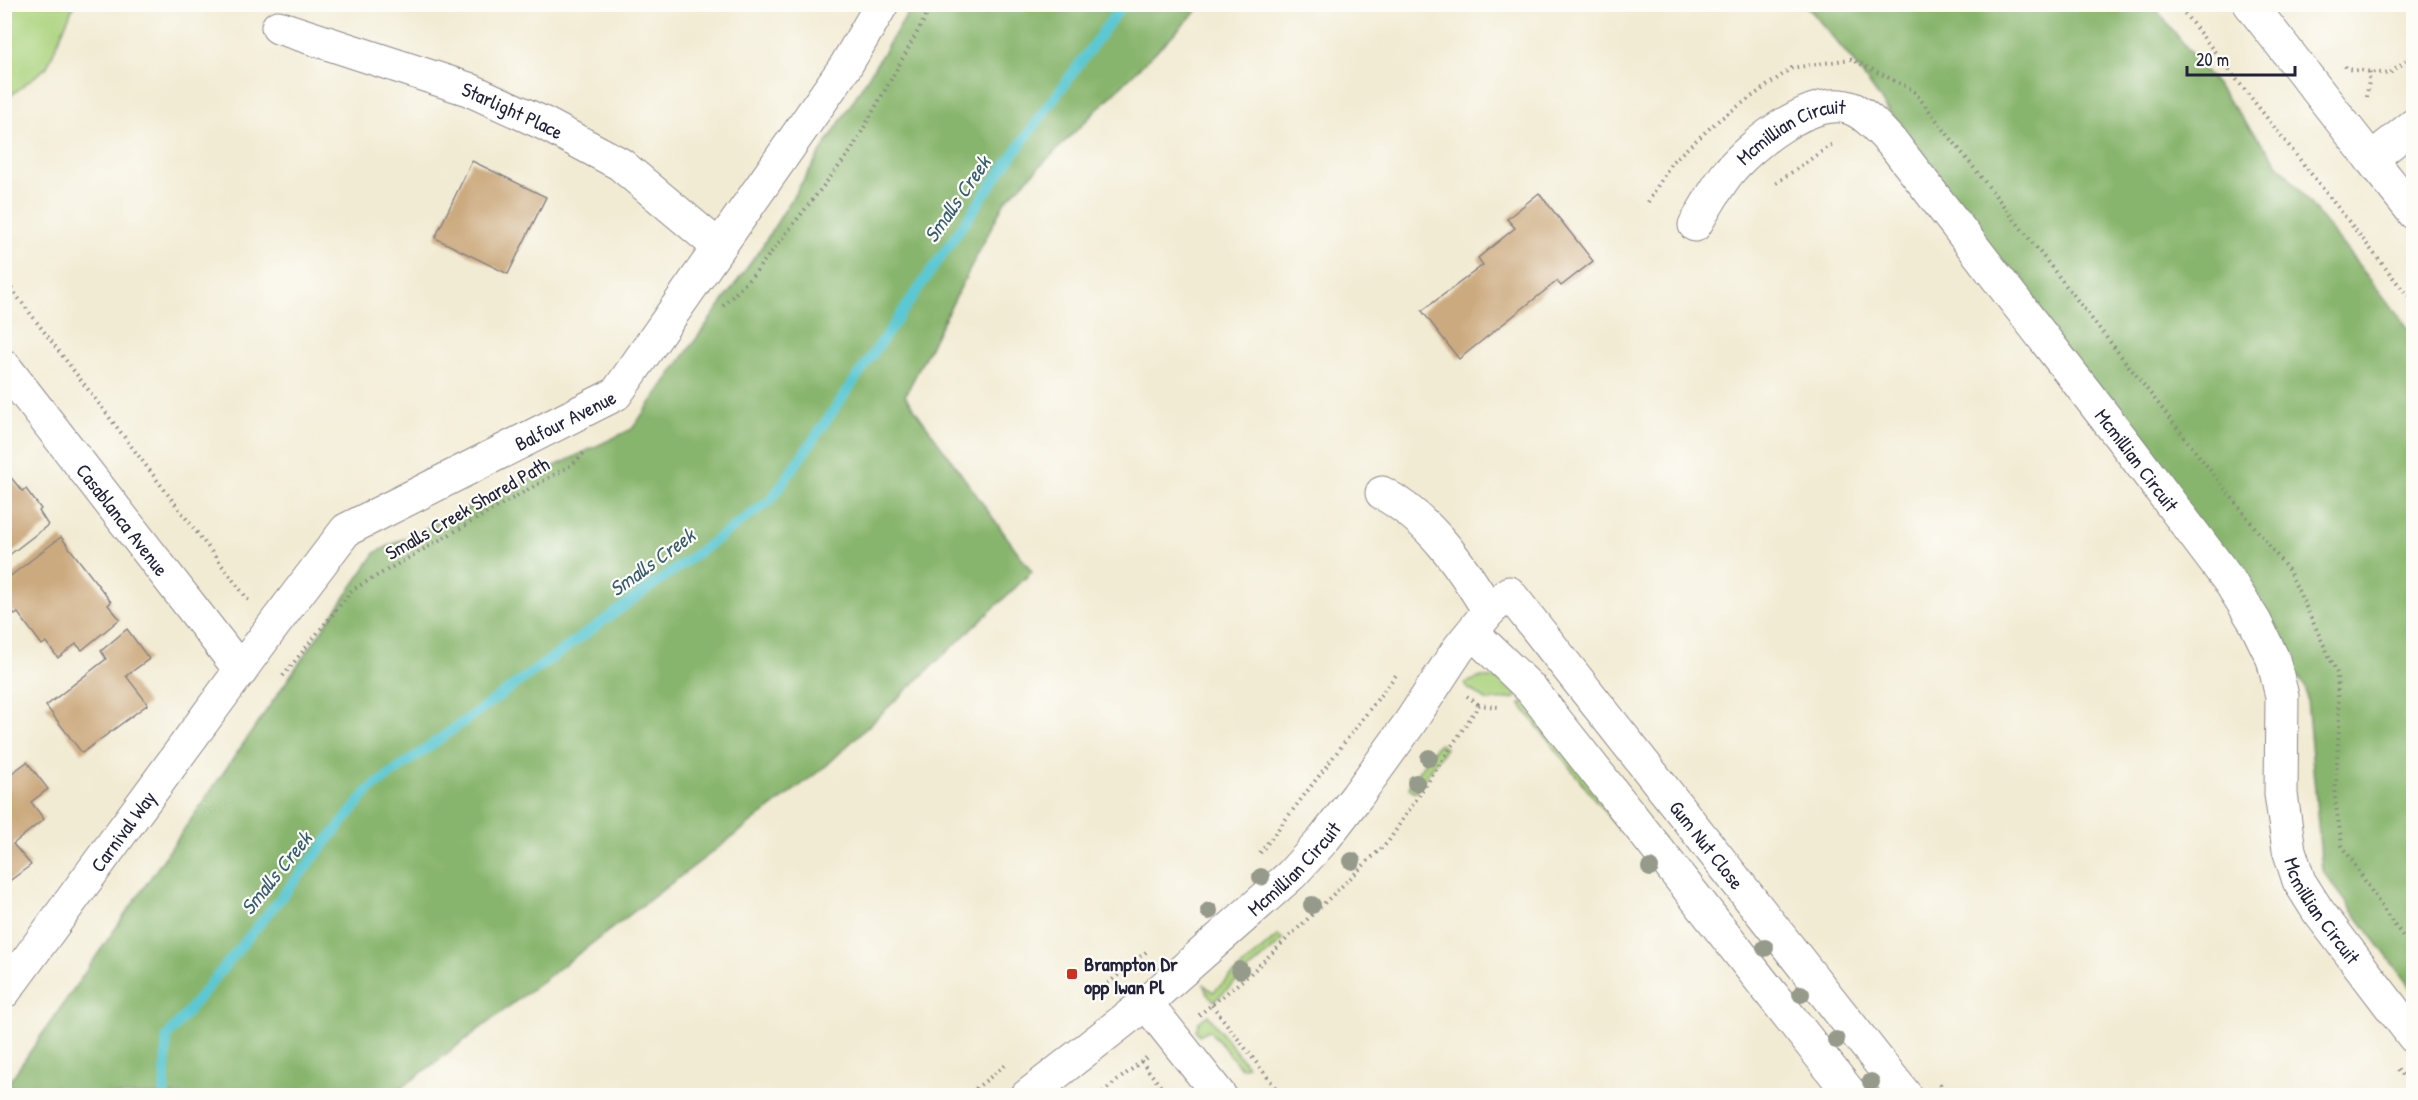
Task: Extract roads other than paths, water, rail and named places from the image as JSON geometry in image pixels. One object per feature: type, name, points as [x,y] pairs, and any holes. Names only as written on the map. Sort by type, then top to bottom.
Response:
[{"type":"street","name":"Balfour Avenue","points":[[241,671],[346,530],[616,394],[845,67],[882,4]]},
{"type":"street","points":[[2250,4],[2414,213]]},
{"type":"street","name":"Starlight Place","points":[[278,27],[468,89],[544,124],[620,164],[719,248]]},
{"type":"street","name":"Mcmillian Circuit","points":[[1695,225],[1728,173],[1760,142],[1803,114],[1828,106],[1851,108],[1870,120],[1895,146],[2230,582],[2255,622],[2273,659],[2282,696],[2281,794],[2289,850],[2299,881],[2318,911],[2414,1037]]},
{"type":"street","points":[[2371,159],[2414,125]]},
{"type":"street","name":"Casablanca Avenue","points":[[4,366],[241,671]]},
{"type":"street","name":"Gum Nut Close","points":[[1382,494],[1401,504],[1445,545],[1490,612],[1531,689],[1852,1095]]},
{"type":"street","name":"Mcmillian Circuit","points":[[1027,1095],[1146,1003],[1297,868],[1357,796],[1459,648],[1490,612]]},
{"type":"street","name":"Gum Nut Close","points":[[1490,612],[1906,1095]]},
{"type":"street","name":"Carnival Way","points":[[4,992],[241,671]]},
{"type":"street","points":[[1146,1003],[1220,1095]]},
{"type":"waterway","name":"Smalls Creek","points":[[164,1096],[167,1037],[369,790],[771,500],[991,185],[1123,4]]},
{"type":"place","name":"Brampton Dr opp Iwan Pl","points":[[1072,974]]}]
